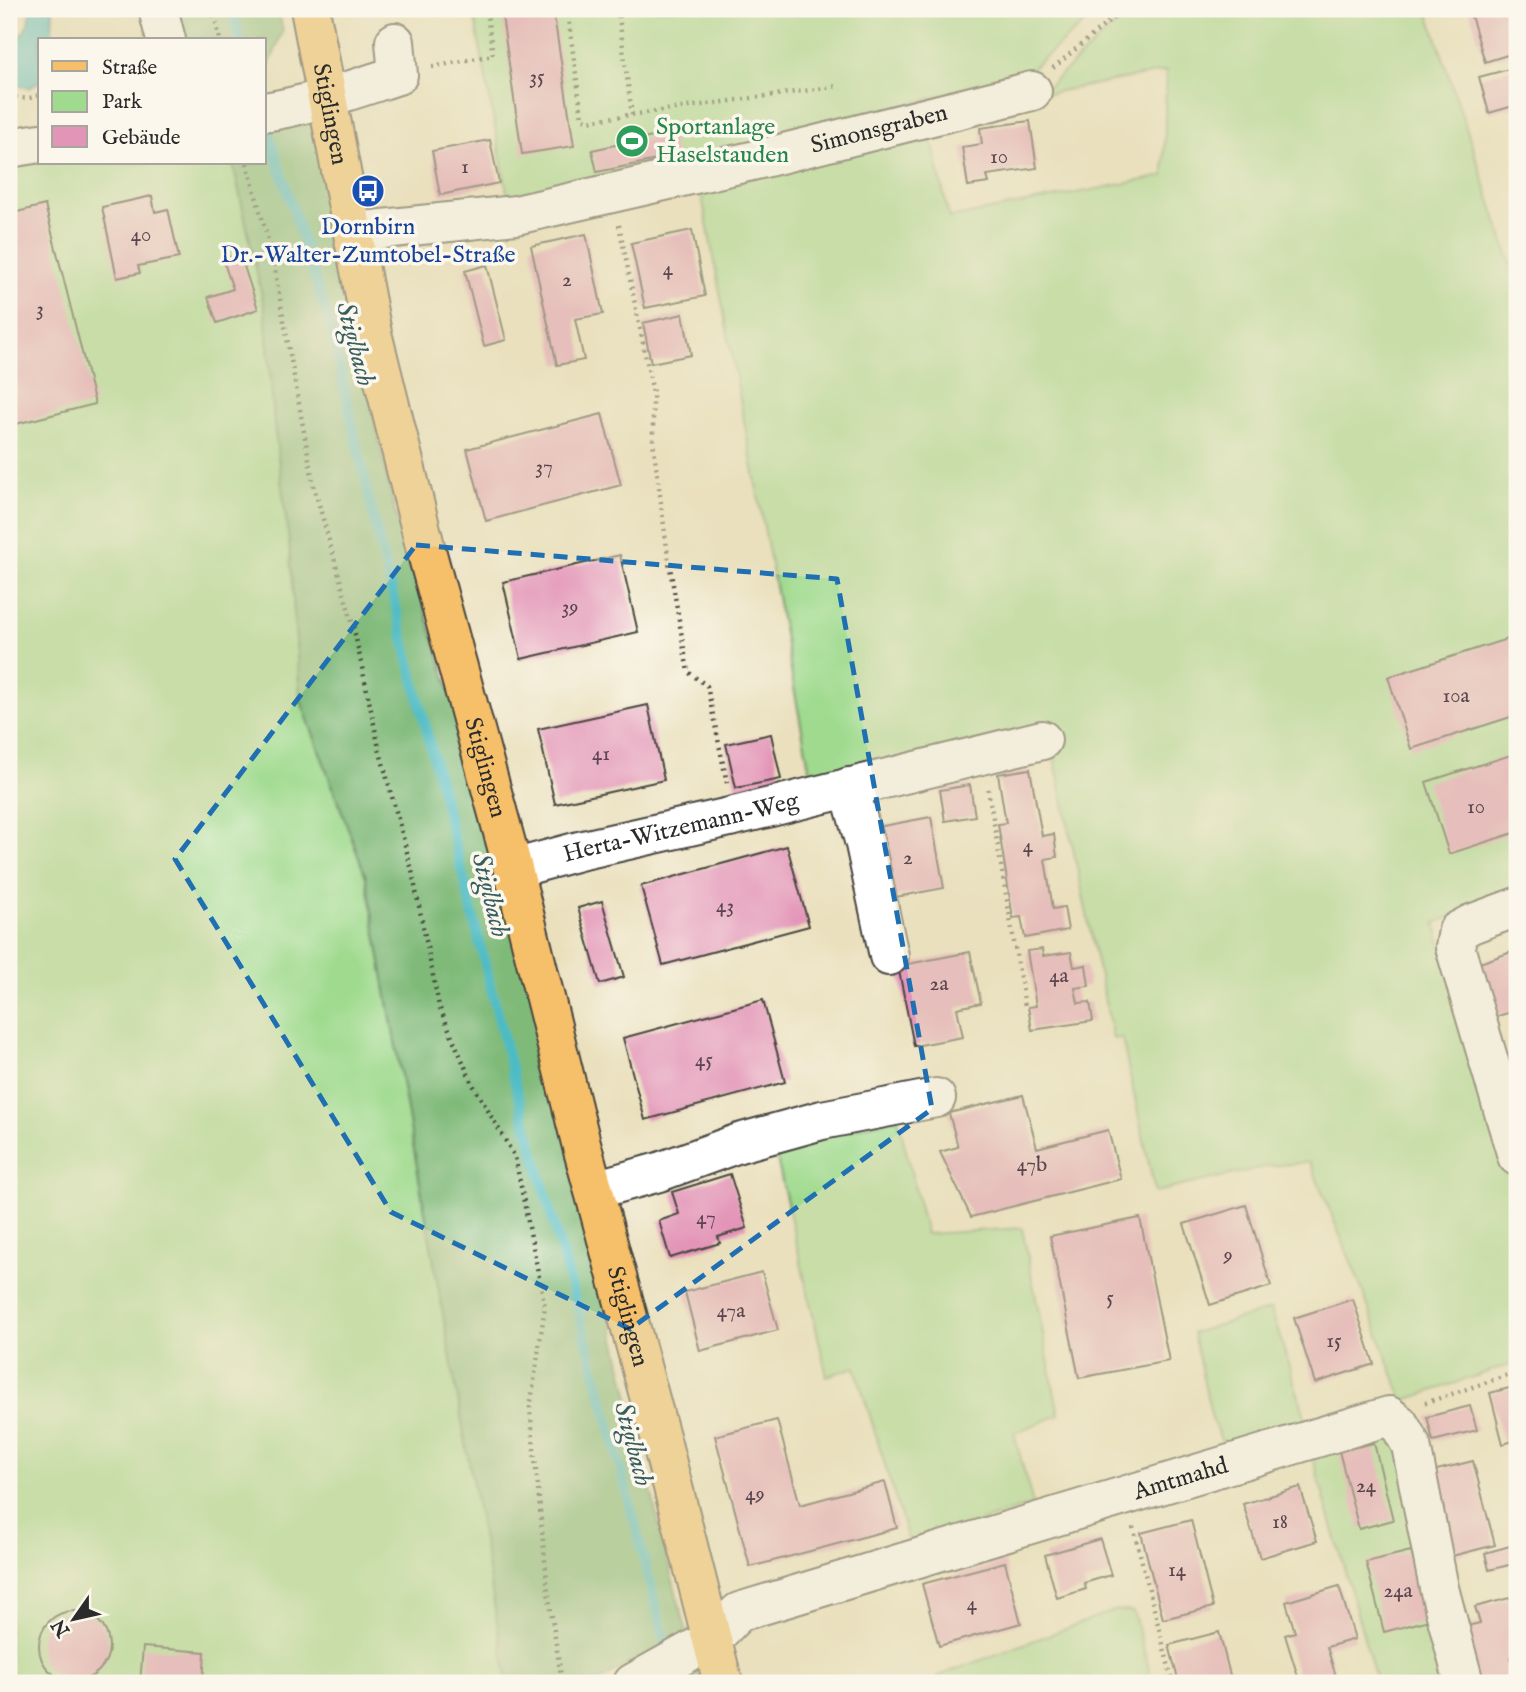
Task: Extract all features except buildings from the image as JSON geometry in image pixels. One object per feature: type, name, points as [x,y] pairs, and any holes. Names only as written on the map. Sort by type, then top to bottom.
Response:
[{"type":"main road","name":"Stiglingen","points":[[310,9],[372,333],[423,537],[513,869],[594,1190],[661,1440],[702,1645],[723,1683]]},
{"type":"street","points":[[158,9],[165,38]]},
{"type":"street","points":[[273,111],[327,97],[397,59]]},
{"type":"street","name":"Simonsgraben","points":[[354,232],[516,215],[756,160],[1032,91]]},
{"type":"street","points":[[9,148],[38,144]]},
{"type":"street","name":"Herta-Witzemann-Weg","points":[[513,869],[1042,740]]},
{"type":"street","points":[[849,787],[865,844],[889,956]]},
{"type":"street","points":[[1517,907],[1471,923],[1458,931],[1454,947],[1517,1156]]},
{"type":"street","points":[[594,1190],[659,1172],[739,1143],[822,1120],[936,1098]]},
{"type":"street","points":[[1389,1416],[1399,1424],[1411,1445],[1439,1588],[1464,1683]]},
{"type":"street","name":"Amtmahd","points":[[642,1678],[702,1645],[739,1612],[806,1600],[1126,1496],[1389,1416]]},
{"type":"path","points":[[213,9],[220,38]]},
{"type":"path","points":[[397,59],[414,71],[493,55],[486,9]]},
{"type":"path","points":[[567,9],[582,117],[587,121],[839,86]]},
{"type":"path","points":[[618,9],[632,115]]},
{"type":"path","points":[[1032,91],[1035,83],[1124,9]]},
{"type":"path","points":[[9,95],[18,98],[38,96]]},
{"type":"path","points":[[247,164],[272,255],[314,487],[354,629],[379,748],[412,871],[439,1006],[472,1083],[515,1157],[545,1307],[530,1408],[548,1591],[562,1683]]},
{"type":"path","points":[[613,193],[653,393],[654,455],[688,672],[707,686],[734,816]]},
{"type":"path","points":[[982,755],[1025,1006]]},
{"type":"path","points":[[1389,1416],[1517,1372]]},
{"type":"path","points":[[1126,1496],[1174,1683]]},
{"type":"highlighted area","points":[[416,545],[837,579],[932,1109],[630,1329],[391,1212],[175,859]]},
{"type":"green space","points":[[177,9],[278,9],[283,31],[266,68],[266,38],[184,38]]},
{"type":"green space","name":"Sportanlage Haselstauden","points":[[473,9],[1101,9],[1025,74],[510,208]]},
{"type":"green space","points":[[1140,9],[1427,9],[1517,282],[1517,891],[1435,923],[1517,1201],[1517,1362],[1403,1401],[1358,1279],[1310,1162],[1269,1166],[1155,1192],[1122,1038],[1113,1039],[1048,728],[811,778],[701,191],[930,132],[949,218],[1164,176],[1166,71],[1039,95],[1110,29]]},
{"type":"green space","points":[[323,101],[352,319],[396,516],[502,860],[669,1567],[702,1683],[643,1683],[636,1660],[596,1683],[508,1683],[366,877],[300,698],[289,541],[275,432],[265,310],[233,164],[266,164],[266,112]]},
{"type":"green space","points":[[38,148],[38,164],[233,164],[265,310],[275,432],[289,541],[300,698],[366,877],[508,1683],[9,1683],[9,153]]},
{"type":"green space","points":[[898,1118],[926,1234],[1022,1228],[1059,1415],[1014,1433],[1033,1504],[910,1546],[855,1367],[827,1376],[774,1146]]},
{"type":"green space","points":[[1271,1309],[1307,1423],[1239,1448],[1221,1440],[1212,1419],[1193,1333]]},
{"type":"green space","points":[[1386,1432],[1400,1449],[1453,1683],[1377,1683],[1311,1452]]},
{"type":"green space","points":[[1116,1610],[1133,1612],[1152,1680],[1146,1683],[940,1683],[938,1676]]},
{"type":"water","points":[[31,9],[53,9],[52,31],[56,38],[38,38],[38,83],[29,88],[11,84],[9,81],[9,47],[25,31]]},
{"type":"waterway","name":"Stiglbach","points":[[232,9],[239,38]]},
{"type":"waterway","name":"Stiglbach","points":[[266,124],[330,326],[375,524],[514,1080],[607,1415],[668,1653]]},
{"type":"place","name":"Sportanlage Haselstauden","points":[[632,141]]},
{"type":"place","name":"Dornbirn Dr.-Walter-Zumtobel-Straße","points":[[368,191]]}]
